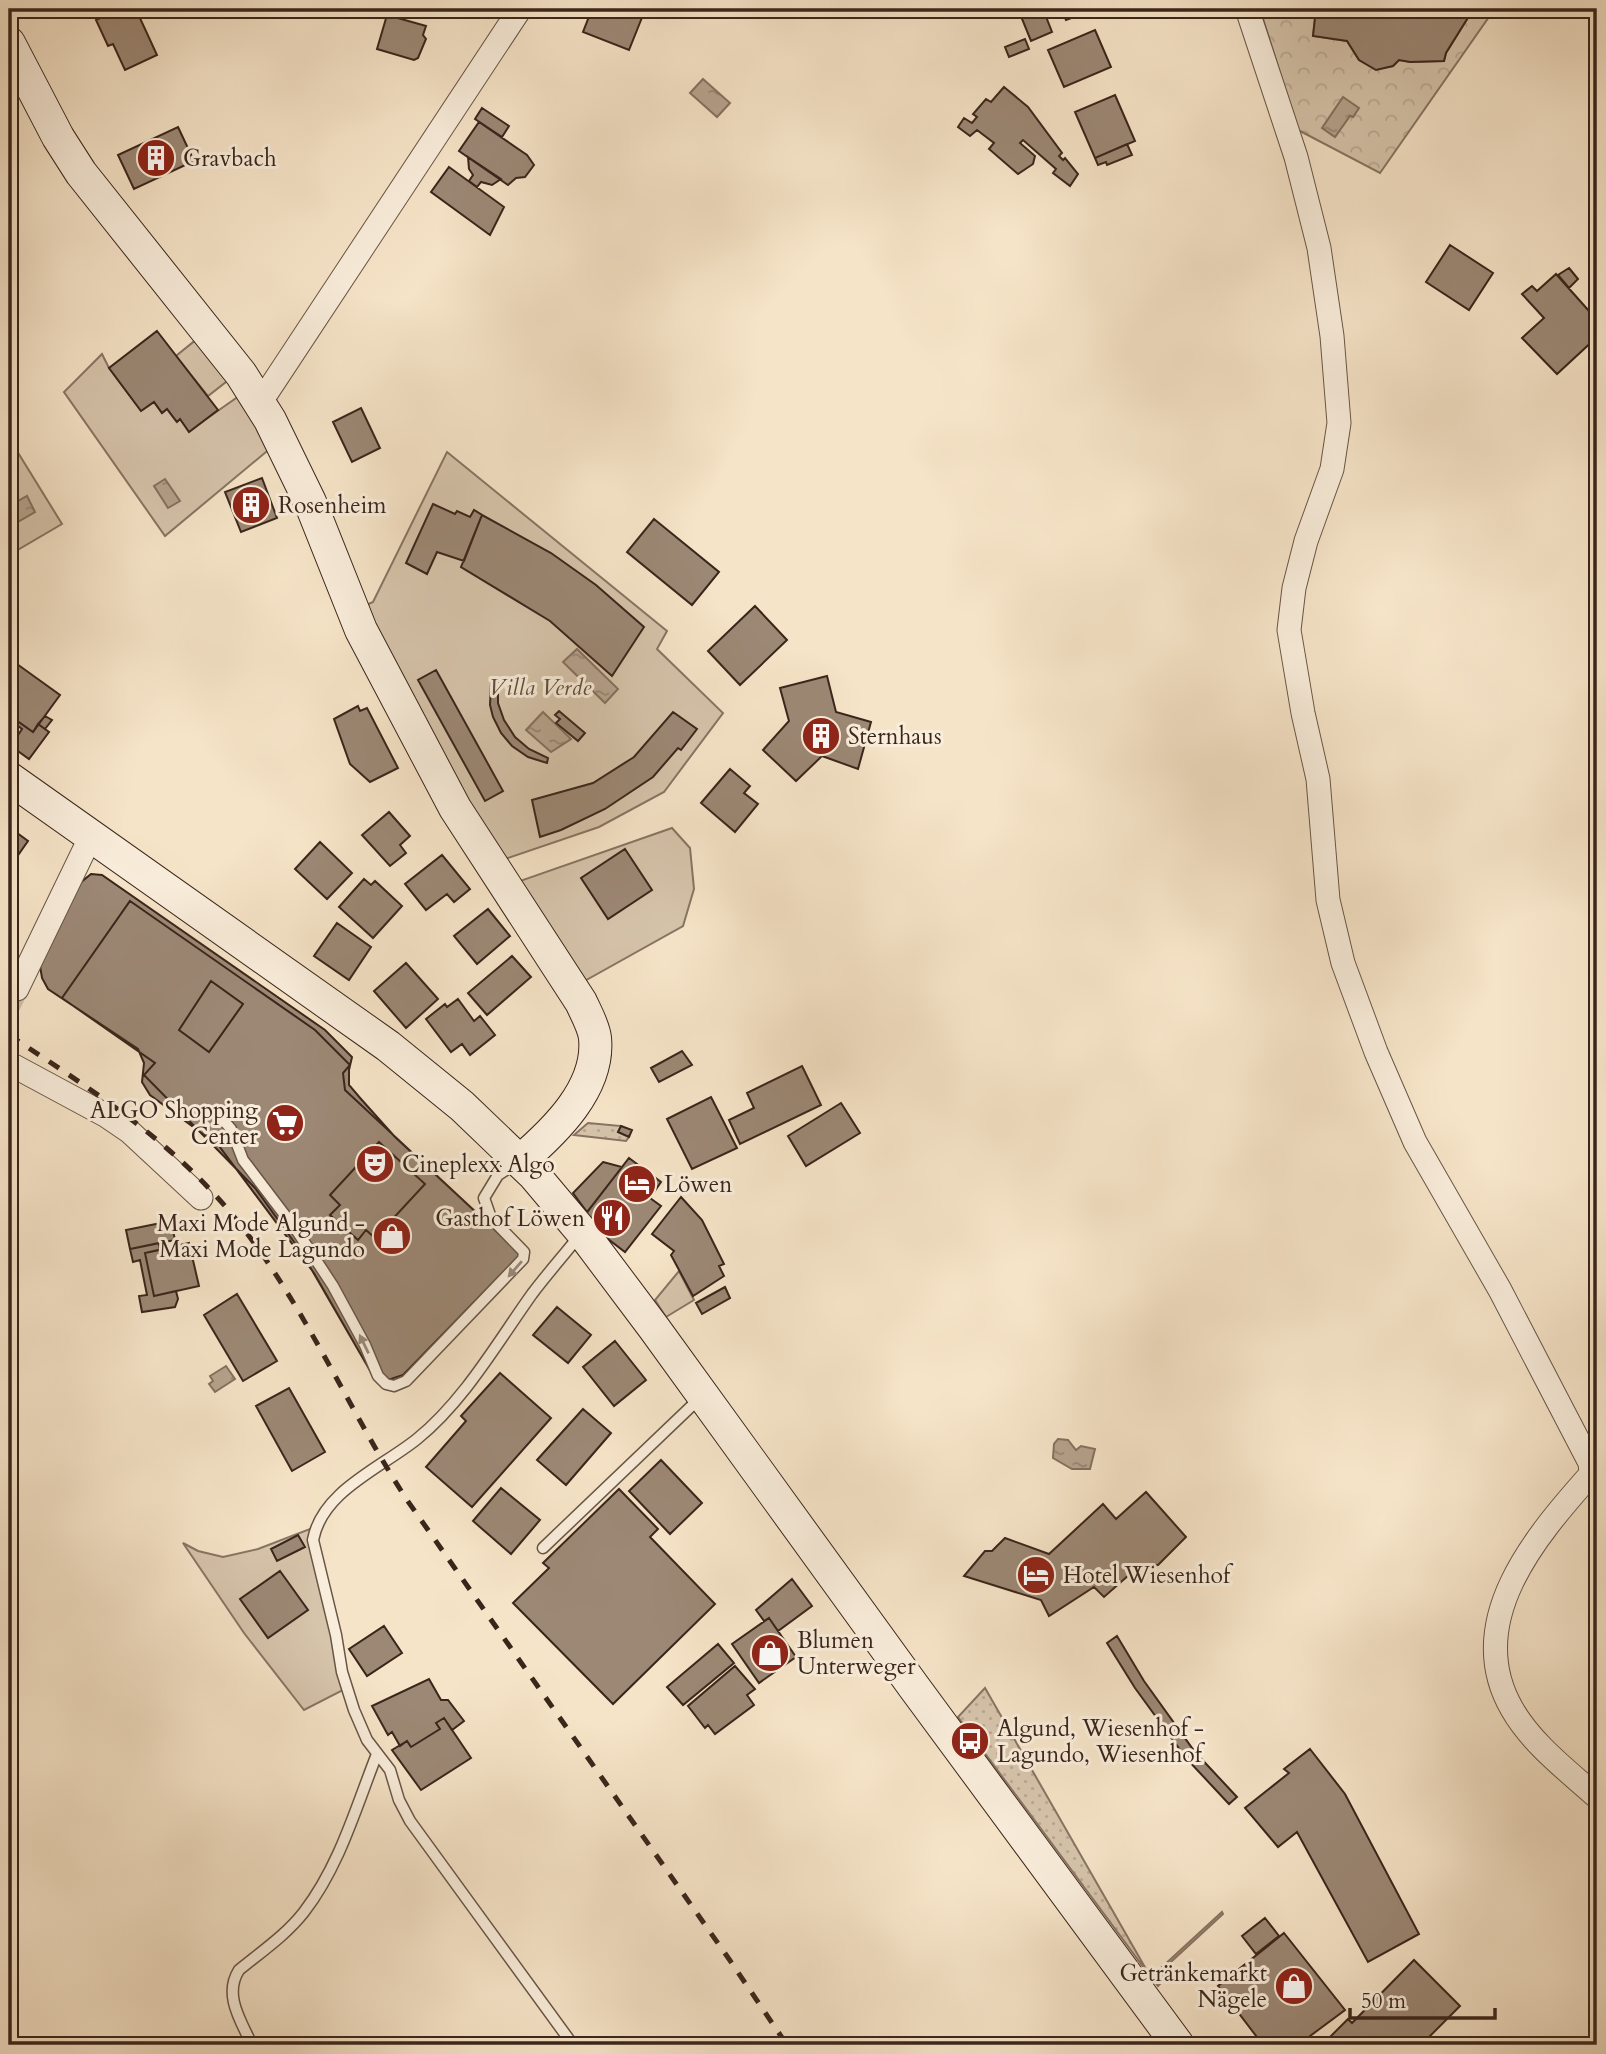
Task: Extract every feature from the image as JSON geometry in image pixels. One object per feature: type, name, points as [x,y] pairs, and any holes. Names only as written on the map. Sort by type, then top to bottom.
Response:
[{"type":"main road","points":[[9,43],[58,137],[81,173],[241,374],[260,404],[310,502],[361,629],[410,725],[455,808],[581,1003],[595,1037],[593,1069],[572,1107],[520,1161]]},
{"type":"main road","points":[[9,778],[388,1046],[462,1106],[520,1161],[582,1232],[704,1395],[914,1687],[1178,2045]]},
{"type":"street","points":[[260,404],[520,9]]},
{"type":"street","points":[[1247,9],[1296,157],[1319,248],[1332,336],[1339,423],[1332,469],[1306,541],[1294,588],[1289,630],[1303,713],[1318,779],[1328,900],[1348,975],[1376,1052],[1415,1142],[1500,1290],[1590,1463],[1591,1474],[1533,1542],[1505,1596],[1495,1640],[1495,1664],[1501,1687],[1528,1732],[1597,1797]]},
{"type":"street","points":[[17,989],[91,836]]},
{"type":"street","points":[[14,1066],[105,1115],[130,1132],[201,1198]]},
{"type":"lane","points":[[224,1121],[231,1129],[243,1160],[297,1231],[332,1286],[365,1345],[378,1376],[386,1384],[394,1386],[406,1381],[523,1259],[524,1252],[491,1218],[484,1198],[498,1175],[520,1161]]},
{"type":"lane","points":[[573,2045],[410,1821],[399,1800],[390,1770],[368,1740],[354,1710],[342,1672],[313,1540],[315,1527],[327,1508],[343,1491],[392,1458],[444,1415],[534,1291],[582,1232]]},
{"type":"lane","points":[[543,1548],[704,1395]]},
{"type":"lane","points":[[252,2045],[232,2001],[231,1987],[236,1975],[288,1929],[318,1891],[338,1853],[377,1754]]},
{"type":"green space","points":[[1260,9],[1316,9],[1313,36],[1347,41],[1359,60],[1376,69],[1393,66],[1399,60],[1444,61],[1446,53],[1469,16],[1469,11],[1491,14],[1380,173],[1298,130]]},
{"type":"green space","points":[[197,339],[231,378],[208,396],[176,356]]},
{"type":"green space","points":[[102,354],[109,368],[141,411],[154,402],[162,413],[167,409],[176,421],[180,419],[189,431],[242,394],[272,447],[165,536],[64,392]]},
{"type":"green space","points":[[9,438],[62,524],[9,555]]},
{"type":"green space","name":"Villa Verde","points":[[447,452],[667,631],[657,649],[723,713],[664,792],[599,827],[499,861],[360,608],[373,602]]},
{"type":"green space","points":[[672,828],[690,848],[694,889],[683,926],[572,988],[506,886]]},
{"type":"green space","points":[[588,1123],[621,1126],[618,1132],[629,1137],[626,1141],[574,1135]]},
{"type":"green space","points":[[679,1271],[694,1300],[666,1317],[655,1300]]},
{"type":"green space","points":[[315,1527],[347,1688],[304,1710],[244,1633],[183,1543],[198,1551],[223,1557],[258,1549]]},
{"type":"green space","points":[[985,1688],[1150,1976],[958,1717]]},
{"type":"green space","points":[[1222,1912],[1223,1914],[1160,1972],[1165,1979],[1158,1986],[1151,1977]]},
{"type":"water","points":[[703,79],[730,103],[717,117],[690,93]]},
{"type":"water","points":[[1343,97],[1359,108],[1335,137],[1322,128]]},
{"type":"water","points":[[165,479],[180,501],[168,508],[154,486]]},
{"type":"water","points":[[27,496],[35,512],[9,527],[9,506]]},
{"type":"water","points":[[577,649],[618,689],[605,703],[563,662]]},
{"type":"water","points":[[543,712],[571,739],[551,752],[526,730]]},
{"type":"water","points":[[226,1366],[235,1379],[215,1392],[209,1384],[213,1381],[210,1376]]},
{"type":"water","points":[[1058,1439],[1068,1440],[1076,1450],[1081,1446],[1095,1449],[1090,1469],[1072,1469],[1053,1458],[1054,1444]]},
{"type":"building","points":[[109,9],[151,11],[139,16],[157,55],[125,70],[113,44],[108,46],[96,20],[109,14]]},
{"type":"building","points":[[592,9],[645,10],[629,50],[583,32]]},
{"type":"building","points":[[1018,9],[1043,9],[1052,32],[1031,41]]},
{"type":"building","points":[[1061,9],[1090,9],[1091,11],[1066,20]]},
{"type":"building","points":[[1316,9],[1468,9],[1469,16],[1446,53],[1444,61],[1399,60],[1393,66],[1376,70],[1359,60],[1347,41],[1313,36]]},
{"type":"building","points":[[387,15],[426,26],[423,35],[426,39],[418,58],[414,60],[377,49]]},
{"type":"building","points":[[1095,30],[1111,67],[1064,87],[1048,50]]},
{"type":"building","points":[[1025,39],[1029,49],[1009,57],[1005,47]]},
{"type":"building","points":[[1004,87],[1028,107],[1062,153],[1059,156],[1063,160],[1065,158],[1078,174],[1070,186],[1053,173],[1056,169],[1023,140],[1020,143],[1035,156],[1033,164],[1018,174],[989,149],[994,143],[977,130],[970,136],[958,127],[964,118],[972,123],[977,117],[973,114],[986,99],[991,102]]},
{"type":"building","points":[[1115,95],[1135,141],[1095,158],[1075,112]]},
{"type":"building","points":[[482,108],[509,126],[502,137],[475,119]]},
{"type":"building","points":[[479,122],[527,155],[534,165],[525,177],[516,178],[508,185],[459,151]]},
{"type":"building","name":"Gravbach","points":[[178,127],[194,161],[134,189],[118,155]]},
{"type":"building","points":[[1127,144],[1132,155],[1107,165],[1106,162],[1098,165],[1095,158]]},
{"type":"building","points":[[468,157],[501,179],[492,185],[481,182],[477,187],[469,181],[473,175],[469,169]]},
{"type":"building","points":[[449,167],[504,207],[490,235],[431,192]]},
{"type":"building","points":[[1450,245],[1493,273],[1469,310],[1426,282]]},
{"type":"building","points":[[1569,268],[1578,279],[1569,288],[1558,275]]},
{"type":"building","points":[[1556,274],[1597,320],[1597,337],[1557,374],[1522,338],[1544,318],[1522,294],[1532,286],[1537,291]]},
{"type":"building","points":[[157,331],[218,410],[189,432],[180,419],[177,422],[167,409],[162,413],[154,402],[141,411],[109,368]]},
{"type":"building","points":[[361,408],[380,448],[352,462],[333,422]]},
{"type":"building","name":"Rosenheim","points":[[262,478],[277,518],[241,532],[225,492]]},
{"type":"building","points":[[433,504],[455,514],[457,511],[470,517],[474,510],[482,515],[464,561],[437,552],[427,574],[406,563]]},
{"type":"building","points":[[482,515],[551,553],[596,585],[644,627],[612,676],[550,621],[461,567]]},
{"type":"building","points":[[654,519],[719,572],[692,605],[627,552]]},
{"type":"building","points":[[755,606],[787,640],[740,685],[708,651]]},
{"type":"building","points":[[10,659],[60,695],[33,732],[9,715]]},
{"type":"building","points":[[436,670],[503,791],[485,801],[418,680]]},
{"type":"building","name":"Sternhaus","points":[[827,676],[836,712],[871,722],[858,769],[822,756],[796,781],[763,750],[789,721],[780,688]]},
{"type":"building","points":[[498,683],[498,703],[504,720],[515,737],[529,749],[548,758],[547,763],[528,757],[512,746],[501,733],[490,705],[491,684]]},
{"type":"building","points":[[358,706],[360,711],[367,708],[398,768],[370,782],[350,764],[334,719]]},
{"type":"building","points":[[559,711],[585,733],[578,741],[556,723],[560,719],[555,715]]},
{"type":"building","points":[[673,712],[697,729],[681,750],[678,748],[653,777],[605,809],[540,837],[532,800],[593,783],[634,757]]},
{"type":"building","points":[[10,716],[33,732],[38,724],[49,732],[29,759],[11,746],[22,729],[9,719]]},
{"type":"building","points":[[45,716],[52,720],[45,729],[38,724]]},
{"type":"building","points":[[730,769],[750,786],[744,793],[758,804],[735,832],[701,803]]},
{"type":"building","points":[[389,812],[410,836],[400,845],[406,853],[390,866],[362,835]]},
{"type":"building","points":[[9,827],[28,841],[9,868]]},
{"type":"building","points":[[320,842],[352,873],[327,899],[295,869]]},
{"type":"building","points":[[625,849],[652,890],[608,919],[581,878]]},
{"type":"building","points":[[442,855],[470,889],[454,902],[447,894],[426,910],[405,884]]},
{"type":"building","name":"ALGO Shopping Center","points":[[91,874],[102,875],[325,1030],[352,1057],[349,1085],[361,1099],[395,1137],[521,1254],[403,1375],[388,1380],[372,1374],[314,1273],[219,1146],[150,1095],[142,1082],[144,1063],[138,1049],[48,989],[40,966],[80,883]]},
{"type":"building","points":[[364,879],[371,885],[375,881],[402,906],[373,938],[339,907]]},
{"type":"building","name":"ALGO Shopping Center","points":[[130,901],[315,1030],[350,1065],[343,1073],[345,1090],[521,1254],[403,1375],[388,1380],[372,1374],[302,1253],[255,1188],[144,1075],[155,1063],[62,998]]},
{"type":"building","points":[[488,909],[510,936],[477,964],[454,936]]},
{"type":"building","points":[[337,923],[371,947],[349,980],[314,956]]},
{"type":"building","points":[[512,956],[531,977],[487,1015],[468,993]]},
{"type":"building","points":[[406,963],[438,999],[406,1028],[374,991]]},
{"type":"building","points":[[211,981],[243,1004],[209,1052],[179,1030]]},
{"type":"building","points":[[458,999],[474,1021],[480,1016],[495,1035],[470,1055],[462,1044],[451,1052],[426,1019],[445,1004],[447,1007]]},
{"type":"building","points":[[682,1051],[692,1065],[659,1082],[651,1068]]},
{"type":"building","points":[[802,1066],[821,1105],[740,1144],[729,1120],[754,1108],[747,1093]]},
{"type":"building","points":[[711,1097],[737,1148],[692,1169],[667,1119]]},
{"type":"building","points":[[841,1103],[860,1133],[806,1166],[788,1136]]},
{"type":"building","points":[[621,1126],[632,1130],[629,1137],[618,1132]]},
{"type":"building","points":[[379,1142],[425,1184],[375,1238],[366,1230],[358,1240],[330,1215],[340,1205],[330,1195]]},
{"type":"building","points":[[629,1158],[661,1182],[650,1198],[661,1206],[625,1252],[582,1219]]},
{"type":"building","points":[[603,1162],[622,1167],[587,1212],[573,1193]]},
{"type":"building","points":[[681,1197],[702,1220],[724,1264],[719,1266],[724,1276],[693,1296],[671,1255],[674,1251],[652,1234]]},
{"type":"building","points":[[171,1221],[175,1240],[130,1249],[126,1230]]},
{"type":"building","points":[[159,1243],[160,1250],[145,1253],[154,1296],[176,1291],[178,1299],[175,1307],[142,1312],[139,1296],[147,1295],[140,1260],[133,1262],[130,1249]]},
{"type":"building","points":[[189,1243],[199,1286],[154,1296],[145,1253]]},
{"type":"building","points":[[725,1287],[730,1298],[702,1314],[696,1303]]},
{"type":"building","points":[[237,1294],[277,1361],[243,1381],[204,1315]]},
{"type":"building","points":[[557,1307],[591,1335],[568,1363],[533,1335]]},
{"type":"building","points":[[615,1341],[646,1380],[614,1406],[583,1367]]},
{"type":"building","points":[[500,1373],[551,1418],[472,1507],[426,1467],[466,1421],[461,1416]]},
{"type":"building","points":[[289,1388],[325,1452],[292,1471],[256,1406]]},
{"type":"building","points":[[583,1409],[611,1433],[566,1485],[537,1460]]},
{"type":"building","points":[[661,1460],[702,1503],[670,1534],[629,1491]]},
{"type":"building","points":[[501,1488],[540,1520],[511,1554],[473,1521]]},
{"type":"building","points":[[619,1489],[658,1529],[650,1537],[715,1604],[613,1704],[513,1603],[549,1568],[543,1563]]},
{"type":"building","points":[[1146,1492],[1186,1537],[1158,1565],[1138,1567],[1104,1597],[1094,1587],[1049,1616],[1041,1600],[964,1576],[985,1551],[992,1551],[1005,1538],[1049,1554],[1103,1504],[1116,1519]]},
{"type":"building","points":[[298,1535],[305,1547],[277,1561],[271,1549]]},
{"type":"building","points":[[280,1571],[308,1610],[268,1638],[240,1599]]},
{"type":"building","points":[[792,1579],[812,1606],[778,1631],[769,1618],[764,1621],[756,1610]]},
{"type":"building","points":[[769,1618],[796,1657],[759,1683],[732,1644]]},
{"type":"building","points":[[384,1626],[402,1653],[367,1676],[349,1649]]},
{"type":"building","points":[[1117,1636],[1144,1681],[1195,1752],[1237,1797],[1229,1804],[1186,1758],[1135,1688],[1107,1643]]},
{"type":"building","points":[[718,1644],[734,1663],[683,1705],[667,1687]]},
{"type":"building","points":[[735,1666],[755,1689],[747,1695],[754,1705],[715,1734],[708,1725],[705,1728],[688,1706]]},
{"type":"building","points":[[429,1679],[441,1700],[448,1700],[464,1721],[452,1730],[444,1718],[436,1723],[440,1729],[411,1747],[407,1741],[400,1746],[392,1732],[388,1735],[372,1706]]},
{"type":"building","points":[[444,1718],[471,1758],[421,1790],[392,1750],[407,1741],[411,1747],[440,1729],[436,1723]]},
{"type":"building","points":[[1310,1749],[1345,1794],[1419,1934],[1368,1962],[1297,1832],[1278,1847],[1245,1808],[1289,1773],[1284,1769]]},
{"type":"building","points":[[1265,1918],[1279,1936],[1256,1954],[1242,1936]]},
{"type":"building","points":[[1284,1933],[1345,2010],[1298,2045],[1263,2045],[1218,1986]]},
{"type":"building","points":[[1414,1960],[1460,2006],[1421,2045],[1322,2045],[1348,2019],[1352,2023]]},
{"type":"tunnel","points":[[9,1005],[17,989]]},
{"type":"railway","points":[[9,1035],[132,1120],[188,1168],[239,1223],[285,1289],[407,1500],[787,2045]]},
{"type":"place","name":"Gravbach","points":[[156,158]]},
{"type":"place","name":"Rosenheim","points":[[251,505]]},
{"type":"place","name":"Sternhaus","points":[[821,736]]},
{"type":"place","name":"ALGO Shopping Center","points":[[285,1123]]},
{"type":"place","name":"Cineplexx Algo","points":[[375,1164]]},
{"type":"place","name":"Löwen","points":[[637,1184]]},
{"type":"place","name":"Gasthof Löwen","points":[[612,1218]]},
{"type":"place","name":"Maxi Mode Algund - Maxi Mode Lagundo","points":[[392,1236]]},
{"type":"place","name":"Hotel Wiesenhof","points":[[1036,1575]]},
{"type":"place","name":"Blumen Unterweger","points":[[770,1653]]},
{"type":"place","name":"Algund, Wiesenhof - Lagundo, Wiesenhof","points":[[970,1741]]},
{"type":"place","name":"Getränkemarkt Nägele","points":[[1294,1986]]}]
